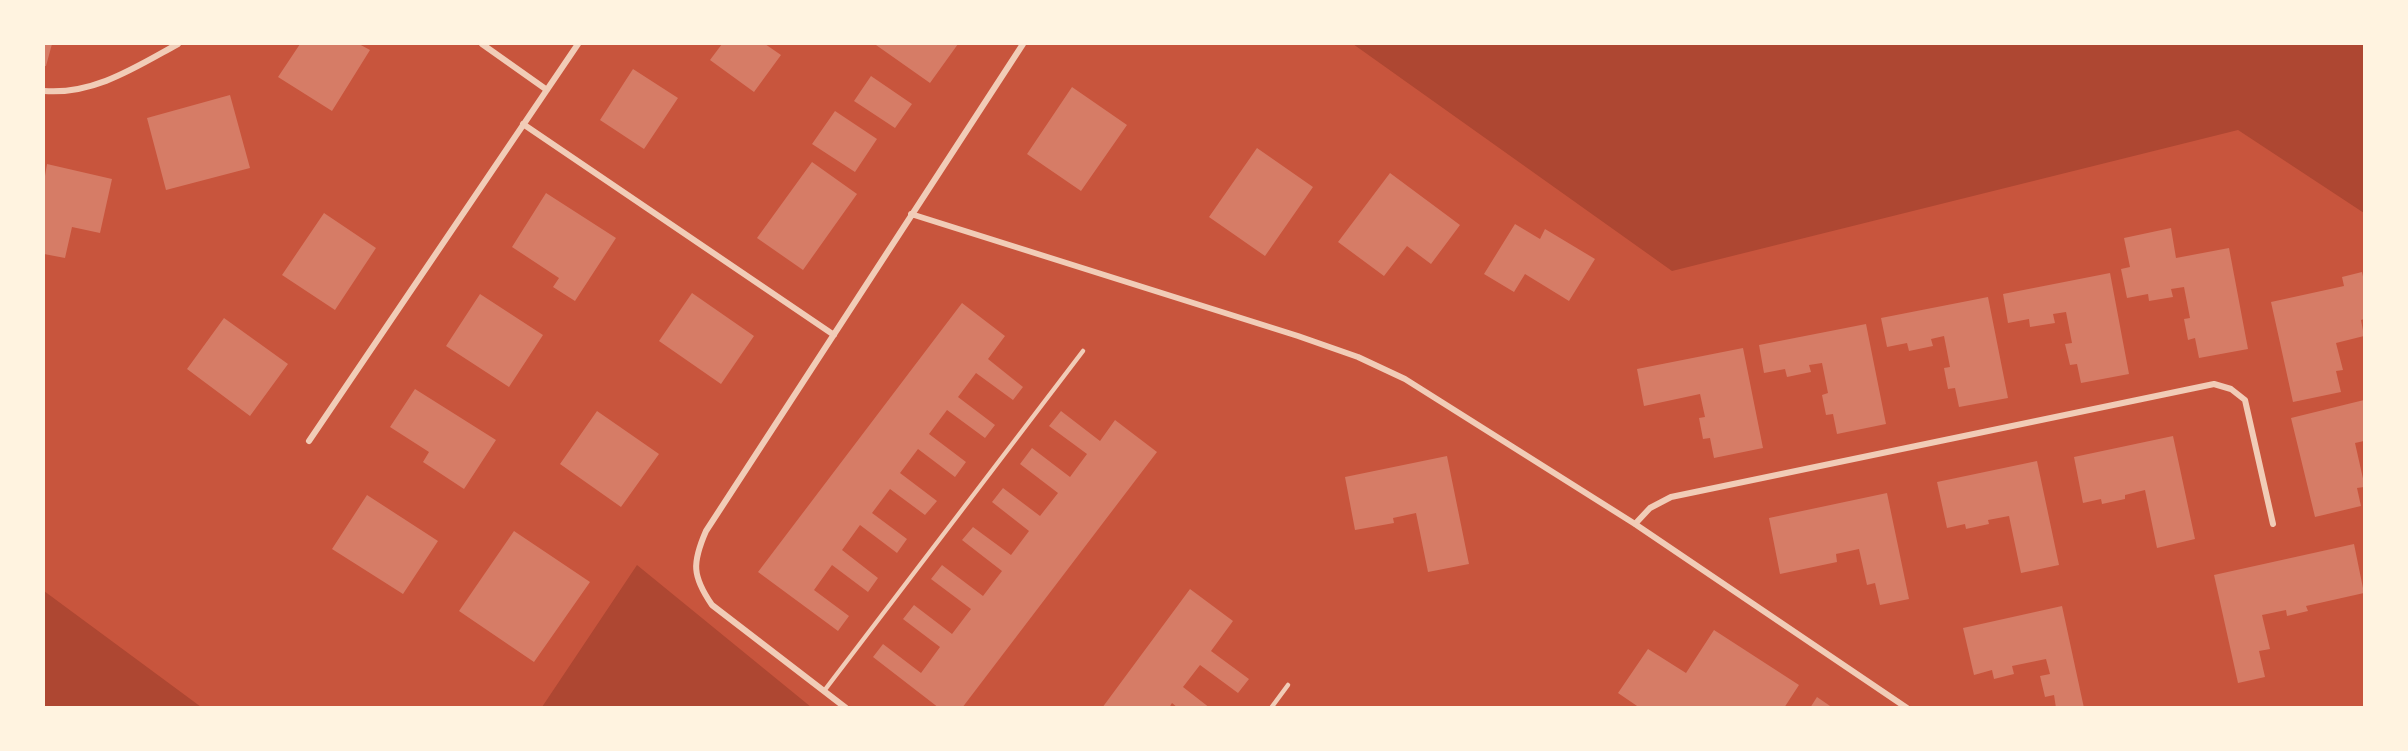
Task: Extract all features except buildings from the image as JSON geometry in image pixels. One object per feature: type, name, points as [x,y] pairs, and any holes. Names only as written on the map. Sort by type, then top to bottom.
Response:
[{"type":"street","points":[[44,91],[82,88],[116,79],[178,44]]},
{"type":"street","points":[[482,44],[546,90]]},
{"type":"street","points":[[309,441],[578,44]]},
{"type":"street","points":[[846,708],[712,605],[699,587],[695,570],[696,553],[706,531],[1023,44]]},
{"type":"street","points":[[523,124],[834,335]]},
{"type":"street","points":[[911,214],[1299,336],[1358,357],[1405,379],[1635,524],[1907,708]]},
{"type":"street","points":[[1635,524],[1650,508],[1671,497],[2214,384],[2231,389],[2245,399],[2273,524]]},
{"type":"lane","points":[[824,691],[1083,351]]},
{"type":"lane","points":[[1271,708],[1288,685]]},
{"type":"shaded area","points":[[1353,44],[2364,44],[2364,213],[2238,130],[1672,271]]},
{"type":"shaded area","points":[[637,565],[811,707],[542,707]]},
{"type":"shaded area","points":[[44,591],[193,701],[201,707],[44,707]]}]
